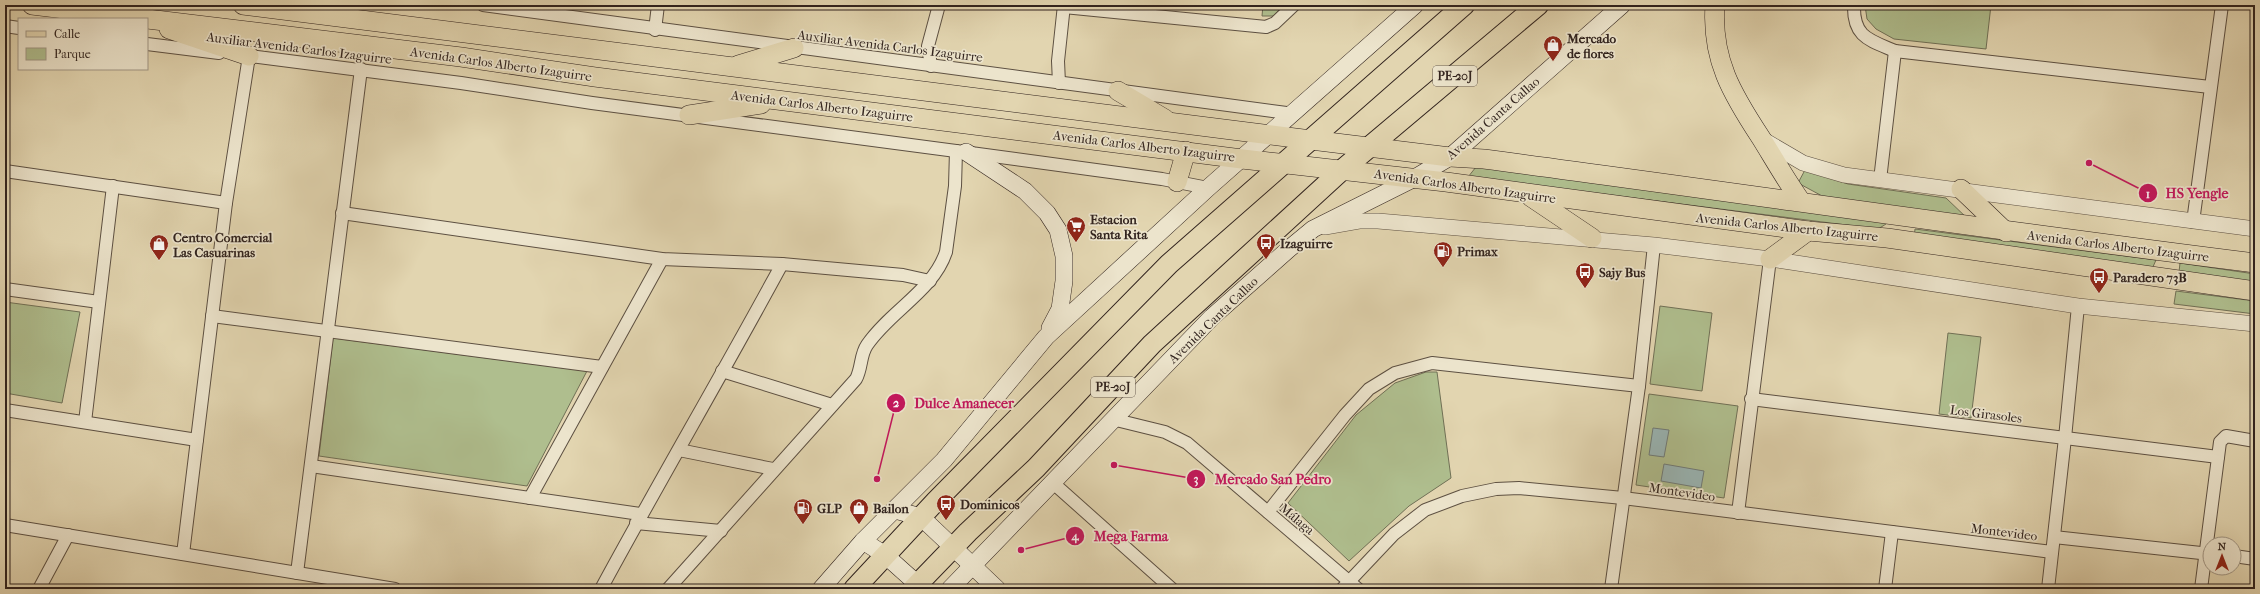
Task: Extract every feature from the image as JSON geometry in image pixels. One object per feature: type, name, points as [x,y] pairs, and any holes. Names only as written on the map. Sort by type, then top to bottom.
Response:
[{"type":"highway","points":[[854,589],[885,554],[1169,264],[1464,5]]},
{"type":"highway","name":"Avenida Canta Callao","points":[[918,587],[954,546],[1036,468],[1152,344],[1342,170],[1372,147],[1538,5]]},
{"type":"main road","name":"Avenida Carlos Alberto Izaguirre","points":[[32,5],[131,18]]},
{"type":"main road","name":"Avenida Carlos Alberto Izaguirre","points":[[243,5],[279,8],[465,34],[1269,135],[1450,157],[1484,159],[1800,200],[2006,232],[2255,263]]},
{"type":"main road","points":[[821,589],[863,541],[944,460],[1046,337],[1208,188],[1294,114],[1415,5]]},
{"type":"main road","name":"Avenida Canta Callao","points":[[950,589],[1212,317],[1313,230],[1413,179],[1450,157],[1622,5]]},
{"type":"main road","points":[[1716,5],[1714,26],[1718,53],[1726,78],[1742,110],[1800,200]]},
{"type":"main road","name":"Avenida Carlos Alberto Izaguirre","points":[[148,20],[461,57],[595,77],[1242,159],[1413,179],[1808,231],[1887,238],[2255,291]]},
{"type":"main road","points":[[148,22],[249,56]]},
{"type":"main road","points":[[461,57],[465,34]]},
{"type":"main road","points":[[732,67],[794,48]]},
{"type":"main road","points":[[1118,91],[1172,122]]},
{"type":"main road","points":[[689,116],[780,100]]},
{"type":"main road","points":[[961,151],[1025,190],[1046,212],[1058,230],[1064,256],[1064,281],[1060,309],[1046,337]]},
{"type":"main road","points":[[1177,182],[1186,151]]},
{"type":"main road","points":[[1962,189],[2006,232]]},
{"type":"main road","points":[[1529,195],[1592,238]]},
{"type":"main road","points":[[1887,238],[1896,231],[1893,220],[1889,214]]},
{"type":"main road","points":[[1770,260],[1808,231]]},
{"type":"main road","points":[[895,510],[921,517],[954,546],[997,589]]},
{"type":"main road","points":[[863,541],[885,554],[918,587]]},
{"type":"street","name":"Auxiliar Avenida Carlos Izaguirre","points":[[483,5],[655,30],[1294,114]]},
{"type":"street","points":[[655,30],[658,5]]},
{"type":"street","points":[[931,66],[928,46],[939,5]]},
{"type":"street","points":[[1059,83],[1058,61],[1064,6],[1266,27],[1275,23],[1294,5]]},
{"type":"street","points":[[1854,5],[1854,19],[1859,31],[1870,41],[1896,51],[2210,87]]},
{"type":"street","points":[[2193,222],[2222,5]]},
{"type":"street","points":[[5,26],[18,28]]},
{"type":"street","name":"Auxiliar Avenida Carlos Izaguirre","points":[[148,44],[361,70],[689,116],[961,151],[1177,182],[1208,188]]},
{"type":"street","points":[[1880,180],[1896,51]]},
{"type":"street","points":[[183,554],[226,203],[249,56]]},
{"type":"street","points":[[297,573],[361,70]]},
{"type":"street","points":[[1761,139],[1803,163],[1844,175],[1962,189],[2193,222],[2255,229]]},
{"type":"street","points":[[668,589],[721,531],[773,469],[856,379],[867,345],[930,280],[943,261],[946,252],[961,151]]},
{"type":"street","points":[[5,171],[226,203]]},
{"type":"street","points":[[85,422],[113,186]]},
{"type":"street","points":[[342,213],[662,259],[782,264],[930,280]]},
{"type":"street","points":[[1313,230],[1337,224],[1378,221],[1592,238],[1770,260],[2078,306],[2255,324]]},
{"type":"street","points":[[1611,589],[1639,386],[1654,245]]},
{"type":"street","points":[[530,498],[662,259]]},
{"type":"street","points":[[1738,513],[1751,399],[1770,260]]},
{"type":"street","points":[[601,589],[638,519],[679,450],[782,264]]},
{"type":"street","points":[[5,289],[99,302]]},
{"type":"street","points":[[2048,589],[2078,306]]},
{"type":"street","points":[[212,316],[602,367]]},
{"type":"street","points":[[1268,512],[1354,404],[1369,389],[1395,372],[1432,363],[1639,386]]},
{"type":"street","points":[[722,371],[832,405]]},
{"type":"street","name":"Los Girasoles","points":[[1751,399],[2218,457]]},
{"type":"street","points":[[5,410],[197,440]]},
{"type":"street","name":"Málaga","points":[[1112,420],[1165,432],[1187,443],[1268,512],[1350,587]]},
{"type":"street","points":[[2210,536],[2220,442],[2226,436],[2255,440]]},
{"type":"street","points":[[679,450],[773,469]]},
{"type":"street","points":[[311,466],[530,498],[638,519],[721,531]]},
{"type":"street","points":[[1052,482],[1172,589]]},
{"type":"street","name":"Montevideo","points":[[1350,587],[1394,534],[1425,510],[1462,496],[1496,489],[1519,488],[1623,498],[2052,552]]},
{"type":"street","points":[[5,525],[395,589]]},
{"type":"street","points":[[1885,589],[1892,532]]},
{"type":"street","points":[[40,589],[68,535]]},
{"type":"street","name":"Montevideo","points":[[2054,537],[2202,552]]},
{"type":"street","points":[[2242,557],[2255,559]]},
{"type":"street","points":[[2202,589],[2204,576]]},
{"type":"green space","points":[[1263,5],[1284,5],[1273,16],[1262,16]]},
{"type":"green space","points":[[1865,5],[1991,5],[1986,49],[1894,39],[1876,29],[1867,19]]},
{"type":"green space","points":[[1476,167],[1883,216],[1886,224],[1878,229],[1468,177]]},
{"type":"green space","points":[[1805,170],[1848,184],[1946,198],[1968,219],[1837,204],[1798,183]]},
{"type":"green space","points":[[1915,229],[2156,260],[2152,269],[1914,239]]},
{"type":"green space","points":[[2180,263],[2255,274],[2255,283],[2179,272]]},
{"type":"green space","points":[[2176,291],[2255,301],[2255,314],[2174,304]]},
{"type":"green space","points":[[5,302],[80,312],[62,403],[5,393]]},
{"type":"green space","points":[[1660,306],[1712,313],[1702,391],[1650,384]]},
{"type":"green space","points":[[1948,333],[1981,337],[1971,418],[1939,414]]},
{"type":"green space","points":[[333,338],[587,371],[527,486],[319,456]]},
{"type":"green space","points":[[1426,372],[1437,372],[1451,478],[1409,506],[1349,561],[1288,503],[1356,415],[1395,383]]},
{"type":"green space","points":[[1649,394],[1738,406],[1724,498],[1636,485]]},
{"type":"water","points":[[1653,428],[1669,430],[1664,457],[1649,455]]},
{"type":"water","points":[[1664,464],[1704,471],[1701,488],[1661,481]]},
{"type":"place","name":"Mercado de flores","points":[[1553,62]]},
{"type":"place","name":"HS Yengle","points":[[2089,163]]},
{"type":"place","name":"Estacion Santa Rita","points":[[1076,243]]},
{"type":"place","name":"Izaguirre","points":[[1266,260]]},
{"type":"place","name":"Centro Comercial Las Casuarinas","points":[[159,261]]},
{"type":"place","name":"Primax","points":[[1443,268]]},
{"type":"place","name":"Sajy Bus","points":[[1585,289]]},
{"type":"place","name":"Paradero 73B","points":[[2099,294]]},
{"type":"place","name":"Mercado San Pedro","points":[[1114,465]]},
{"type":"place","name":"Dulce Amanecer","points":[[877,479]]},
{"type":"place","name":"Dominicos","points":[[946,521]]},
{"type":"place","name":"GLP","points":[[803,525]]},
{"type":"place","name":"Bailon","points":[[859,525]]},
{"type":"place","name":"Mega Farma","points":[[1021,550]]}]
